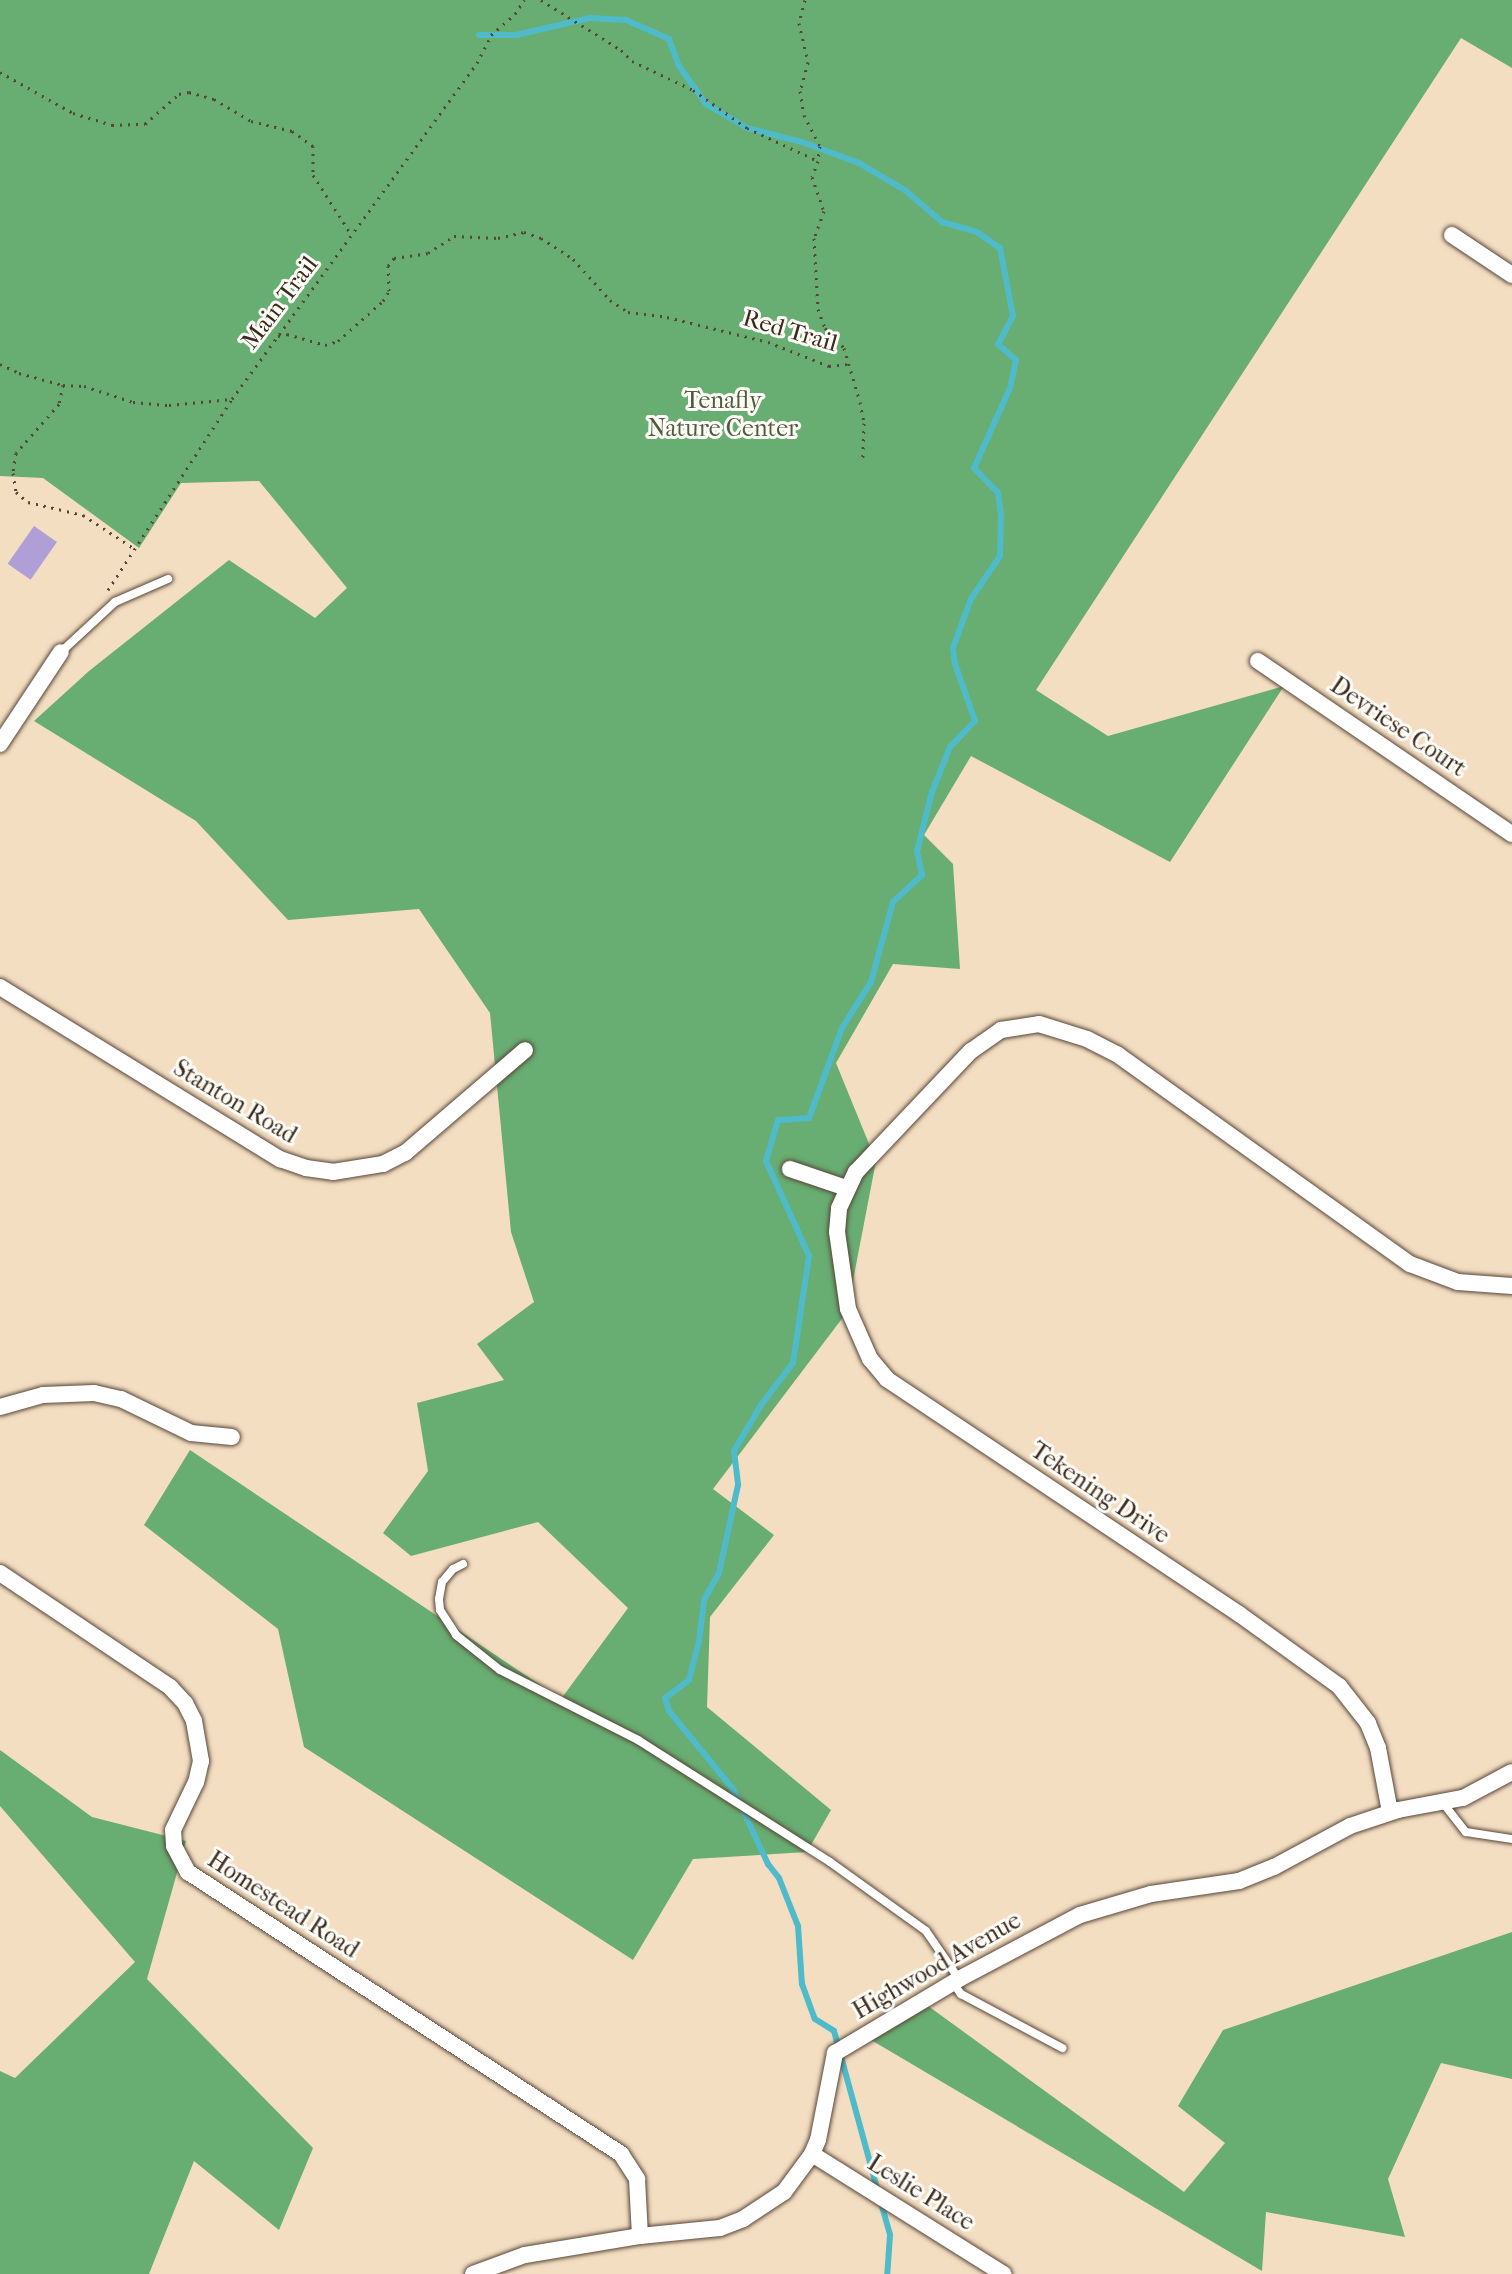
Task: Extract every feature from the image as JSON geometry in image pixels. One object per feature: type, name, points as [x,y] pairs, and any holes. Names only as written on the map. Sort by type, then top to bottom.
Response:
[{"type":"street","points":[[1452,235],[1512,275]]},
{"type":"street","points":[[0,744],[61,652]]},
{"type":"street","name":"Devriese Court","points":[[1258,661],[1512,834]]},
{"type":"street","name":"Stanton Road","points":[[0,987],[280,1159],[306,1168],[333,1172],[383,1164],[405,1153],[525,1050]]},
{"type":"street","name":"Tekening Drive","points":[[1390,1812],[1378,1748],[1368,1723],[1339,1686],[1239,1614],[887,1379],[870,1359],[848,1309],[837,1232],[846,1188],[856,1172],[985,1038],[1020,1025],[1039,1024],[1087,1039],[1118,1055],[1410,1264],[1458,1282],[1512,1286]]},
{"type":"street","points":[[790,1169],[846,1188]]},
{"type":"street","points":[[0,1407],[43,1395],[94,1393],[121,1399],[191,1433],[232,1437]]},
{"type":"street","name":"Homestead Road","points":[[0,1573],[170,1687],[185,1703],[194,1721],[201,1761],[196,1782],[173,1830],[174,1846],[188,1872],[621,2154],[637,2179],[640,2236]]},
{"type":"street","name":"Highwood Avenue","points":[[473,2274],[525,2255],[640,2236],[720,2228],[743,2219],[784,2192],[812,2154],[835,2053],[956,1981],[1080,1915],[1151,1894],[1239,1881],[1274,1867],[1350,1826],[1390,1812],[1443,1803],[1487,1788],[1512,1772]]},
{"type":"street","name":"Leslie Place","points":[[812,2154],[1003,2274]]},
{"type":"lane","points":[[61,652],[115,602],[168,579]]},
{"type":"lane","points":[[463,1564],[453,1569],[442,1582],[439,1599],[440,1610],[456,1635],[500,1670],[638,1740],[830,1862],[926,1931],[961,1994],[1062,2048]]},
{"type":"lane","points":[[1443,1803],[1466,1832],[1512,1839]]},
{"type":"path","name":"Main Trail","points":[[102,599],[232,399],[477,63],[491,35],[515,14],[524,0]]},
{"type":"path","points":[[541,0],[621,50],[632,61],[693,90],[747,128],[818,161]]},
{"type":"path","name":"Red Trail","points":[[278,336],[287,334],[325,345],[338,341],[383,301],[389,291],[388,266],[394,258],[428,253],[451,236],[477,234],[498,238],[524,232],[541,238],[573,259],[610,300],[628,312],[667,317],[768,342],[829,366],[847,364],[844,348],[825,328],[817,300],[814,238],[824,211],[812,177],[820,146],[801,106],[801,81],[808,62],[799,15],[805,0]]},
{"type":"path","points":[[0,72],[73,113],[112,125],[145,124],[179,94],[189,92],[214,99],[251,121],[292,131],[313,146],[313,175],[351,234]]},
{"type":"path","points":[[0,364],[63,385],[84,386],[133,402],[169,405],[232,399]]},
{"type":"path","points":[[847,364],[864,423],[863,461]]},
{"type":"path","points":[[63,385],[59,404],[16,453],[13,473],[16,492],[28,502],[83,515],[136,549]]},
{"type":"green space","name":"Tenafly Nature Center","points":[[0,0],[1512,0],[1512,68],[1461,38],[1036,690],[1108,736],[1284,686],[1170,862],[971,756],[924,835],[953,864],[960,969],[893,964],[836,1063],[876,1161],[847,1312],[713,1489],[774,1535],[710,1617],[707,1707],[831,1810],[807,1852],[693,1859],[633,1960],[304,1747],[278,1629],[144,1525],[190,1450],[561,1699],[628,1608],[538,1522],[411,1556],[383,1533],[428,1471],[417,1403],[504,1380],[477,1344],[534,1302],[511,1232],[490,1013],[419,909],[288,920],[196,821],[34,721],[89,671],[229,560],[315,618],[347,588],[259,481],[181,483],[139,548],[43,478],[0,476]]},
{"type":"green space","points":[[0,1750],[92,1817],[186,1841],[147,1979],[313,2148],[279,2230],[194,2161],[149,2274],[0,2274],[0,2071],[15,2078],[135,1962],[0,1806]]},
{"type":"green space","points":[[1512,1932],[1512,2079],[1441,2063],[1388,2179],[1405,2237],[1266,2212],[1262,2271],[866,2037],[924,2003],[1184,2192],[1225,2143],[1178,2106],[1223,2030]]},
{"type":"building","points":[[34,526],[57,542],[31,580],[8,564]]},
{"type":"waterway","points":[[479,35],[516,35],[590,18],[626,20],[669,39],[679,66],[706,104],[747,128],[802,142],[859,163],[906,191],[942,222],[977,232],[1000,248],[1013,316],[998,344],[1016,360],[1010,388],[974,468],[998,493],[1000,556],[971,599],[953,648],[955,664],[975,721],[950,747],[932,792],[917,851],[922,875],[893,902],[871,982],[842,1028],[809,1118],[778,1120],[766,1161],[809,1256],[793,1363],[761,1405],[734,1451],[738,1485],[719,1573],[704,1600],[699,1642],[689,1680],[665,1698],[669,1711],[733,1789],[768,1864],[779,1878],[798,1926],[802,1984],[815,2019],[834,2031],[878,2192]]},
{"type":"waterway","points":[[881,2203],[890,2235],[887,2274]]}]
